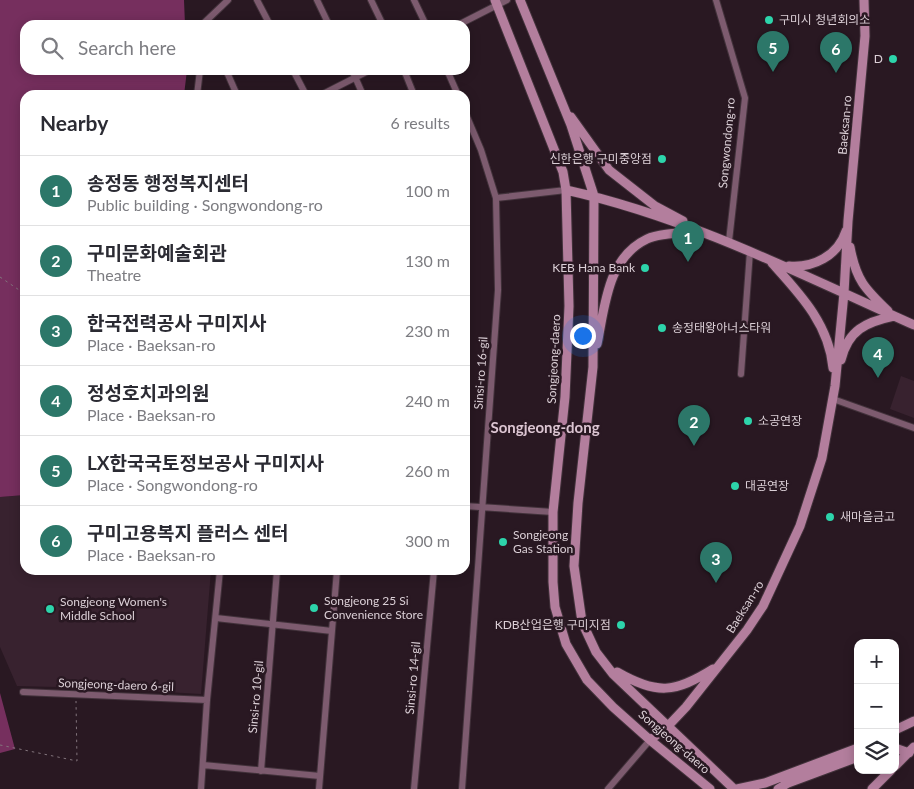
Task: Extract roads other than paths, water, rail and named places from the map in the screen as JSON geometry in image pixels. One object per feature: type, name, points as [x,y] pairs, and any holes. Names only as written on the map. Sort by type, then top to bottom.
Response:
[{"type":"street","points":[[210,20],[228,0]]},
{"type":"street","points":[[257,0],[267,20]]},
{"type":"street","points":[[317,0],[327,20]]},
{"type":"street","points":[[371,0],[381,20]]},
{"type":"street","points":[[414,0],[424,20]]},
{"type":"street","points":[[467,20],[496,3],[507,0]]},
{"type":"street","name":"Songjeong-daero","points":[[520,0],[580,151],[594,196],[593,367],[578,503],[574,566],[582,622],[596,652],[608,667],[735,789]]},
{"type":"street","name":"Songwondong-ro","points":[[716,0],[745,98],[729,241]]},
{"type":"street","name":"Baeksan-ro","points":[[608,789],[650,740],[668,726],[720,665],[764,606],[800,526],[822,458],[835,386],[844,293],[848,221],[866,36],[864,0]]},
{"type":"street","name":"Songjeong-daero","points":[[496,3],[563,172],[566,190],[568,315],[565,397],[553,512],[556,607],[566,644],[587,680],[613,707],[710,789]]},
{"type":"street","points":[[198,90],[200,75]]},
{"type":"street","points":[[228,75],[235,90]]},
{"type":"street","points":[[296,75],[303,90]]},
{"type":"street","points":[[330,90],[359,75]]},
{"type":"street","points":[[406,75],[412,90]]},
{"type":"street","points":[[449,75],[456,90]]},
{"type":"street","points":[[355,77],[361,90]]},
{"type":"street","points":[[563,106],[609,170],[655,206],[703,232]]},
{"type":"street","name":"Sinsi-ro 16-gil","points":[[462,789],[498,290],[496,198],[482,150],[470,123]]},
{"type":"street","points":[[496,198],[566,190],[594,196],[729,241],[914,325]]},
{"type":"street","name":"Baeksan-ro","points":[[768,259],[786,265],[797,266],[806,266],[821,260],[832,252],[840,242],[845,234],[848,221]]},
{"type":"street","name":"Baeksan-ro","points":[[848,221],[849,244],[858,278],[866,290],[894,316]]},
{"type":"street","points":[[593,367],[608,288],[617,266],[630,251],[647,239],[676,233],[703,232]]},
{"type":"street","points":[[741,374],[750,251]]},
{"type":"street","name":"Baeksan-ro","points":[[768,259],[802,296],[818,318],[833,363],[835,386]]},
{"type":"street","name":"Baeksan-ro","points":[[835,386],[843,353],[848,341],[855,332],[862,325],[894,316]]},
{"type":"street","points":[[833,399],[914,428]]},
{"type":"street","points":[[470,506],[553,512]]},
{"type":"street","points":[[201,789],[207,700],[220,575]]},
{"type":"street","name":"Sinsi-ro 10-gil","points":[[261,771],[277,575]]},
{"type":"street","points":[[319,789],[337,575]]},
{"type":"street","name":"Sinsi-ro 14-gil","points":[[414,789],[434,575]]},
{"type":"street","points":[[216,618],[332,631]]},
{"type":"street","points":[[608,667],[636,683],[664,689],[677,687],[695,680],[720,665]]},
{"type":"street","name":"Songjeong-daero 6-gil","points":[[24,692],[207,700]]},
{"type":"street","points":[[897,729],[914,721]]},
{"type":"street","points":[[899,748],[912,750]]},
{"type":"street","points":[[735,789],[765,783],[854,750]]},
{"type":"street","points":[[899,752],[912,750]]},
{"type":"street","points":[[899,762],[912,750]]},
{"type":"street","points":[[778,789],[788,783],[854,758]]},
{"type":"street","points":[[203,765],[320,776]]},
{"type":"street","points":[[880,780],[881,774]]},
{"type":"street","points":[[872,789],[887,774]]},
{"type":"place","name":"구미시 청년회의소","points":[[769,20]]},
{"type":"place","name":"D","points":[[893,59]]},
{"type":"place","name":"LX한국국토정보공사 구미지사","points":[[773,72]]},
{"type":"place","name":"구미고용복지 플러스 센터","points":[[836,73]]},
{"type":"place","name":"신한은행 구미중앙점","points":[[662,159]]},
{"type":"place","name":"송정동 행정복지센터","points":[[688,262]]},
{"type":"place","name":"KEB Hana Bank","points":[[645,268]]},
{"type":"place","name":"송정태왕아너스타워","points":[[662,328]]},
{"type":"place","name":"정성호치과의원","points":[[878,378]]},
{"type":"place","name":"소공연장","points":[[748,421]]},
{"type":"place","name":"구미문화예술회관","points":[[694,446]]},
{"type":"place","name":"대공연장","points":[[735,486]]},
{"type":"place","name":"새마을금고","points":[[830,517]]},
{"type":"place","name":"Songjeong Gas Station","points":[[503,542]]},
{"type":"place","name":"한국전력공사 구미지사","points":[[716,583]]},
{"type":"place","name":"Songjeong 25 Si Convenience Store","points":[[314,608]]},
{"type":"place","name":"Songjeong Women's Middle School","points":[[50,609]]},
{"type":"place","name":"KDB산업은행 구미지점","points":[[621,625]]},
{"type":"district","name":"Songjeong-dong","points":[[545,428]]}]
